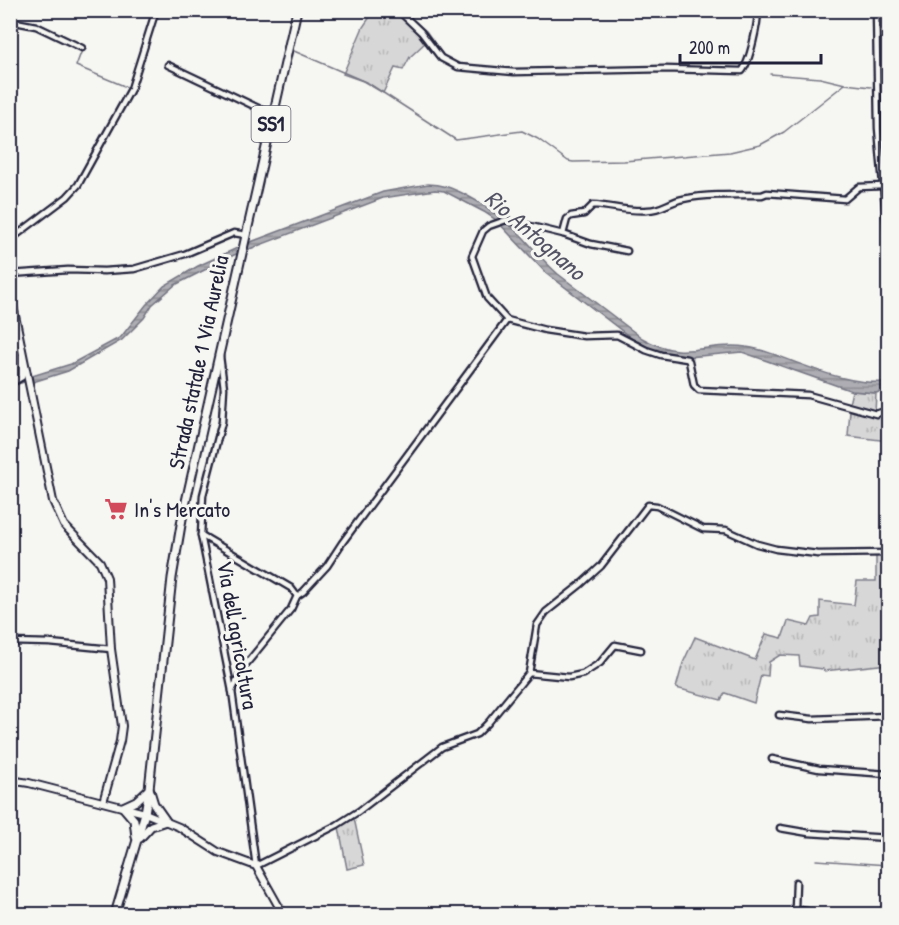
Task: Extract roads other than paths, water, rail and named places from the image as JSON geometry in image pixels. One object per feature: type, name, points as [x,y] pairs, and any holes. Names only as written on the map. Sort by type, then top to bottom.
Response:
[{"type":"main road","name":"Strada statale 1 Via Aurelia","points":[[149,789],[176,551],[213,376],[220,356],[241,253],[297,10]]},
{"type":"main road","points":[[149,789],[154,804],[166,821],[146,830],[136,842],[134,820],[123,807],[136,801],[149,789]]},
{"type":"main road","name":"SS1","points":[[115,915],[145,813],[149,789]]},
{"type":"street","points":[[10,240],[78,186],[131,89],[156,10]]},
{"type":"street","points":[[398,10],[421,32],[441,58],[451,65],[519,72],[665,69],[742,71],[745,69],[748,58],[758,10]]},
{"type":"street","points":[[876,10],[878,128],[888,240]]},
{"type":"street","points":[[10,21],[36,26],[82,48]]},
{"type":"street","points":[[168,65],[273,115]]},
{"type":"street","points":[[563,234],[567,219],[584,213],[593,205],[625,210],[650,210],[658,209],[679,199],[699,196],[767,193],[845,199],[859,187],[883,186]]},
{"type":"street","points":[[627,251],[591,244],[563,234],[506,220],[495,223],[483,231],[472,256],[487,298],[507,321],[584,336],[617,334],[646,350],[687,359],[694,385],[699,390],[808,395],[876,414],[888,411]]},
{"type":"street","points":[[10,274],[134,269],[185,255],[234,233],[245,236]]},
{"type":"street","points":[[10,291],[53,501],[64,525],[100,562],[104,570],[122,733],[103,802]]},
{"type":"street","points":[[232,691],[243,668],[291,609],[297,596],[327,566],[507,321]]},
{"type":"street","points":[[10,384],[22,377],[21,356],[24,352]]},
{"type":"street","name":"Via dell'agricoltura","points":[[220,356],[224,388],[223,414],[202,495],[201,535],[232,691],[255,866],[283,915]]},
{"type":"street","points":[[10,780],[145,813],[166,821],[218,852],[255,866],[337,825],[442,747],[477,734],[529,673],[535,633],[540,619],[601,566],[648,505],[657,506],[703,529],[726,530],[757,544],[776,549],[818,554],[888,553]]},
{"type":"street","points":[[201,535],[291,588],[297,596]]},
{"type":"street","points":[[10,642],[111,649]]},
{"type":"street","points":[[529,673],[577,676],[600,663],[615,645],[641,650]]},
{"type":"street","points":[[779,715],[812,719],[888,716]]},
{"type":"street","points":[[772,759],[819,770],[888,774]]},
{"type":"street","points":[[780,828],[809,833],[888,838]]},
{"type":"street","points":[[796,882],[795,909],[822,915]]},
{"type":"waterway","points":[[402,10],[426,31],[445,58]]},
{"type":"waterway","points":[[137,62],[145,36]]},
{"type":"waterway","points":[[82,50],[76,66],[129,88]]},
{"type":"waterway","points":[[294,51],[368,83],[456,140],[522,131],[573,162],[624,161],[730,152],[760,145],[784,132],[845,84]]},
{"type":"waterway","points":[[770,74],[820,78],[871,87]]},
{"type":"waterway","name":"Rio Antognano","points":[[12,386],[27,381]]},
{"type":"waterway","points":[[816,860],[888,865]]},
{"type":"railway","points":[[884,10],[888,140]]},
{"type":"place","name":"In's Mercato","points":[[116,509]]}]
